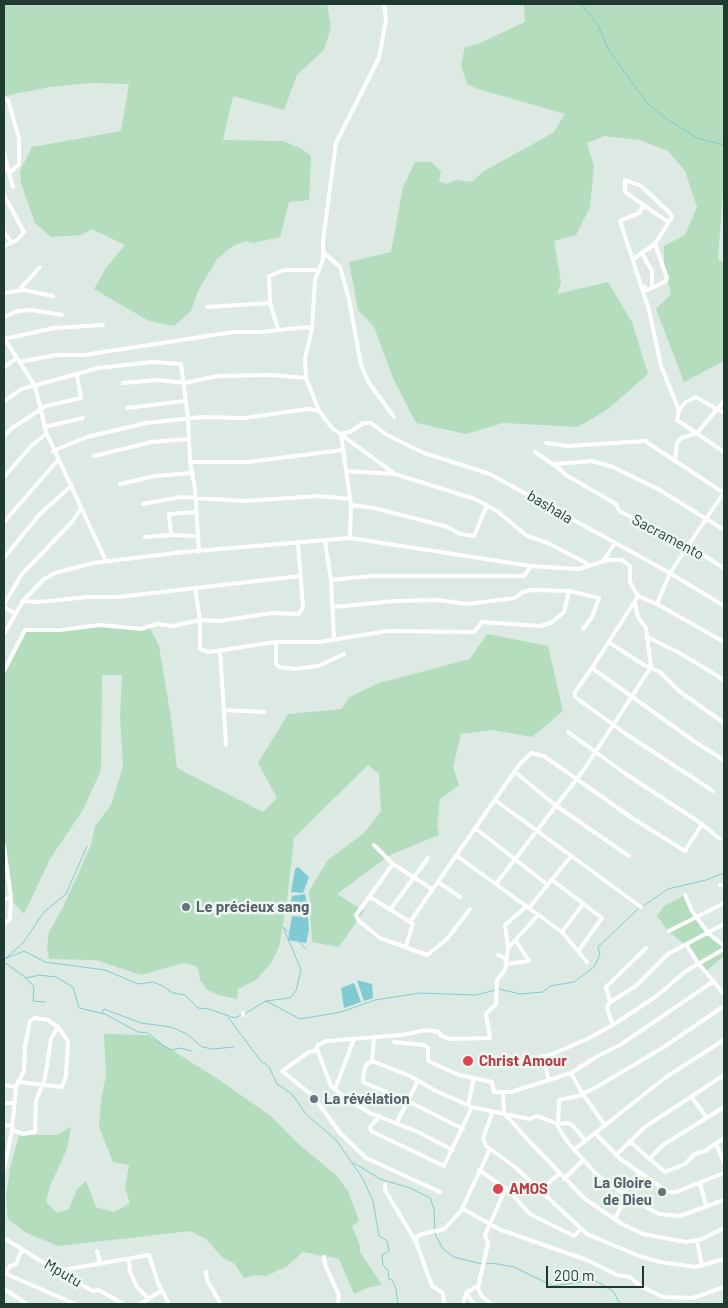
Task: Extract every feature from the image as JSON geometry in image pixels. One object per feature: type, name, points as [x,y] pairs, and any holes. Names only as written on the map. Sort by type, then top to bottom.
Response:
[{"type":"street","points":[[384,4],[386,20],[380,58],[336,143],[323,252],[324,259],[318,270],[314,294],[312,329],[305,359],[306,378],[319,411],[340,435],[395,474]]},
{"type":"street","points":[[4,99],[8,100],[16,124],[20,150],[19,164],[7,171]]},
{"type":"street","points":[[4,153],[7,171],[13,187]]},
{"type":"street","points":[[633,259],[655,244],[672,217],[641,186],[624,180],[625,192],[668,222]]},
{"type":"street","points":[[4,195],[24,232],[12,243],[4,246]]},
{"type":"street","points":[[644,205],[639,213],[620,221],[653,323],[657,353],[679,410]]},
{"type":"street","points":[[4,232],[12,243]]},
{"type":"street","points":[[641,284],[646,290],[666,281],[667,278],[655,244]]},
{"type":"street","points":[[323,252],[340,267],[349,299],[361,365],[369,383],[394,417]]},
{"type":"street","points":[[642,253],[652,271],[652,288]]},
{"type":"street","points":[[4,294],[20,290],[40,267]]},
{"type":"street","points":[[278,329],[270,303],[269,276],[284,270],[318,270]]},
{"type":"street","points":[[14,291],[32,290],[53,296]]},
{"type":"street","points":[[208,307],[270,303]]},
{"type":"street","points":[[4,317],[18,311],[32,310],[62,315]]},
{"type":"street","points":[[103,325],[54,328],[4,339],[35,386],[46,434],[72,485],[106,561]]},
{"type":"street","points":[[4,368],[18,360],[56,354],[84,355],[233,332],[262,332],[306,327],[312,329]]},
{"type":"street","points":[[4,401],[14,393],[35,386],[107,367],[152,362],[178,362],[182,366],[185,383],[190,462],[196,498],[195,512],[198,552]]},
{"type":"street","points":[[4,436],[41,408],[81,398],[77,375]]},
{"type":"street","points":[[123,383],[158,380],[185,383],[217,376],[271,375],[306,378]]},
{"type":"street","points":[[724,413],[696,397],[686,402],[679,410],[677,420],[724,451]]},
{"type":"street","points":[[127,408],[185,401]]},
{"type":"street","points":[[675,460],[676,443],[681,438],[697,433],[724,401]]},
{"type":"street","points":[[53,451],[87,437],[146,423],[188,418],[244,418],[308,409],[319,411]]},
{"type":"street","points":[[44,427],[83,418]]},
{"type":"street","name":"bashala","points":[[340,435],[348,433],[363,423],[371,423],[392,438],[424,453],[490,474],[670,573],[724,606]]},
{"type":"street","points":[[4,476],[32,445],[46,434]]},
{"type":"street","points":[[340,435],[351,505],[350,538]]},
{"type":"street","points":[[94,456],[152,442],[188,439]]},
{"type":"street","points":[[546,443],[568,446],[643,440],[724,493],[687,545],[670,573],[657,604]]},
{"type":"street","points":[[190,462],[248,462],[343,450]]},
{"type":"street","name":"Sacramento","points":[[535,452],[566,475],[616,504],[621,512],[687,545],[724,568]]},
{"type":"street","points":[[4,522],[58,460]]},
{"type":"street","points":[[554,465],[556,463],[575,464],[592,461],[613,467],[642,480],[724,530]]},
{"type":"street","points":[[346,471],[395,474],[445,488],[498,511],[527,536],[548,543],[590,565]]},
{"type":"street","points":[[120,484],[155,476],[192,473]]},
{"type":"street","points":[[4,558],[39,514],[72,485]]},
{"type":"street","points":[[142,504],[181,497],[244,501],[318,496],[350,499]]},
{"type":"street","points":[[351,505],[374,508],[448,527],[460,534],[474,536],[487,506]]},
{"type":"street","points":[[14,613],[4,606],[22,574],[72,522],[81,508]]},
{"type":"street","points":[[171,535],[169,514],[195,512]]},
{"type":"street","points":[[145,537],[196,536]]},
{"type":"street","points":[[4,634],[14,613],[23,601],[43,580],[55,573],[106,561],[350,538],[490,558],[531,566],[579,569],[603,561],[622,560],[630,568],[630,582],[638,596],[657,604],[724,642]]},
{"type":"street","points":[[325,541],[334,607],[334,638]]},
{"type":"street","points":[[4,671],[24,630],[60,630],[100,625],[141,629],[157,624],[173,626],[200,620],[220,621],[272,614],[299,614],[303,607],[298,543]]},
{"type":"street","points":[[603,561],[615,543]]},
{"type":"street","points":[[331,580],[371,576],[524,576],[531,566]]},
{"type":"street","points":[[23,601],[39,602],[88,597],[118,597],[300,576]]},
{"type":"street","points":[[195,588],[200,620],[200,649],[209,652],[276,642],[319,642],[334,638],[388,631],[474,632],[482,622],[540,626],[551,623],[564,612],[569,591]]},
{"type":"street","points":[[334,607],[394,601],[439,600],[464,604],[515,598],[523,592],[532,590],[569,591],[599,598],[592,616],[583,629]]},
{"type":"street","points":[[638,596],[610,643],[574,696],[613,725],[713,792]]},
{"type":"street","points":[[496,884],[596,752],[651,667],[647,637],[634,602]]},
{"type":"street","points":[[647,637],[686,656],[724,680]]},
{"type":"street","points":[[276,642],[276,664],[279,667],[295,669],[318,666],[344,654]]},
{"type":"street","points":[[610,643],[660,672],[679,691],[724,723]]},
{"type":"street","points":[[220,650],[220,674],[225,710],[226,745]]},
{"type":"street","points":[[592,668],[630,697],[724,760]]},
{"type":"street","points":[[225,710],[264,712]]},
{"type":"street","points":[[568,732],[702,824],[720,839]]},
{"type":"street","points":[[410,922],[494,800],[525,758],[534,753],[544,756],[632,818],[685,851],[702,824]]},
{"type":"street","points":[[515,772],[555,805],[629,856]]},
{"type":"street","points":[[494,800],[641,907]]},
{"type":"street","points":[[476,828],[548,885]]},
{"type":"street","points":[[374,845],[393,864],[432,889]]},
{"type":"street","points":[[4,847],[5,865],[11,897],[10,919],[4,924]]},
{"type":"street","points":[[457,856],[562,932],[579,950],[587,962]]},
{"type":"street","points":[[440,1192],[366,1158],[340,1133],[313,1096],[282,1071],[309,1052],[316,1052],[318,1045],[326,1041],[426,1030],[438,1032],[441,1036],[451,1039],[490,1038],[486,1014],[496,1004],[497,980],[504,973],[506,964],[508,948],[505,925],[528,907],[571,856]]},
{"type":"street","points":[[390,910],[428,858]]},
{"type":"street","points":[[393,864],[357,912],[356,918],[380,938],[427,954],[447,939],[470,908]]},
{"type":"street","points":[[552,880],[602,918],[579,950]]},
{"type":"street","points":[[438,882],[460,897]]},
{"type":"street","points":[[493,1066],[525,1062],[566,1049],[613,1025],[658,995],[698,963],[724,948],[708,933],[690,909],[685,895]]},
{"type":"street","points":[[4,900],[11,897]]},
{"type":"street","points":[[370,897],[410,922],[414,927],[406,946]]},
{"type":"street","points":[[669,931],[724,903]]},
{"type":"street","points":[[562,932],[583,904]]},
{"type":"street","points":[[508,948],[538,914]]},
{"type":"street","points":[[609,1003],[637,985],[668,954],[687,946],[724,924]]},
{"type":"street","points":[[506,964],[529,961],[516,941]]},
{"type":"street","points":[[687,946],[698,963],[724,994]]},
{"type":"street","points":[[613,1025],[607,1006],[609,1003],[607,986],[646,948]]},
{"type":"street","points":[[498,955],[507,959]]},
{"type":"street","points":[[394,1042],[424,1044],[428,1048],[428,1061],[459,1075],[492,1082],[493,1091],[511,1092],[572,1073],[598,1056],[620,1045],[714,982]]},
{"type":"street","points":[[724,1006],[638,1063],[583,1094],[558,1101],[559,1130],[583,1160],[597,1175],[644,1207],[667,1216],[683,1215],[724,1200]]},
{"type":"street","points":[[4,1085],[18,1082],[62,1087],[66,1076],[68,1041],[58,1026],[39,1018],[32,1018],[30,1021],[25,1046],[24,1071],[18,1082],[4,1169]]},
{"type":"street","points":[[4,1125],[23,1134],[34,1132],[36,1101],[41,1084],[45,1078],[51,1039],[58,1026]]},
{"type":"street","points":[[372,1061],[374,1037]]},
{"type":"street","points":[[335,1089],[354,1039]]},
{"type":"street","points":[[575,1149],[666,1077],[724,1040]]},
{"type":"street","points":[[317,1048],[324,1072],[335,1089],[353,1103],[453,1150]]},
{"type":"street","points":[[542,1056],[549,1080]]},
{"type":"street","points":[[372,1061],[470,1106],[530,1119],[537,1116],[558,1124],[573,1126],[584,1140]]},
{"type":"street","points":[[372,1061],[367,1064],[364,1070],[364,1083],[408,1101],[463,1129]]},
{"type":"street","points":[[572,1073],[583,1094],[606,1125]]},
{"type":"street","points":[[616,1155],[645,1127],[724,1075]]},
{"type":"street","points":[[380,1116],[370,1127],[371,1131],[431,1158],[443,1166],[446,1165],[463,1129],[470,1106],[474,1078]]},
{"type":"street","points":[[396,1124],[418,1081]]},
{"type":"street","points":[[502,1092],[504,1113],[559,1174],[585,1199],[636,1232],[686,1242],[697,1240],[724,1228]]},
{"type":"street","points":[[691,1096],[707,1118]]},
{"type":"street","points":[[4,1104],[14,1103]]},
{"type":"street","points":[[649,1159],[663,1145],[724,1107]]},
{"type":"street","points":[[494,1111],[483,1138],[485,1145],[502,1156],[587,1234],[646,1258],[683,1266],[702,1266],[724,1259]]},
{"type":"street","points":[[595,1133],[616,1155],[664,1191],[670,1193],[724,1173]]},
{"type":"street","points":[[629,1141],[662,1171],[668,1171],[685,1164],[695,1154],[724,1138]]},
{"type":"street","points":[[716,1144],[724,1164]]},
{"type":"street","points":[[416,1242],[417,1237],[422,1234],[444,1229],[463,1209],[490,1149]]},
{"type":"street","points":[[564,1179],[583,1160]]},
{"type":"street","points":[[480,1170],[506,1188],[530,1214],[574,1236],[581,1229]]},
{"type":"street","points":[[615,1219],[624,1195],[639,1173]]},
{"type":"street","points":[[540,1190],[559,1174]]},
{"type":"street","points":[[700,1183],[706,1206]]},
{"type":"street","points":[[385,1185],[385,1190],[416,1242],[432,1286],[443,1293],[444,1304]]},
{"type":"street","points":[[491,1304],[481,1295],[479,1285],[488,1243],[485,1235],[506,1188]]},
{"type":"street","points":[[463,1209],[489,1224],[587,1260],[617,1275],[630,1278],[640,1286],[663,1297],[693,1298],[724,1288]]},
{"type":"street","name":"Mputu","points":[[4,1238],[57,1271],[93,1290],[99,1290],[123,1304]]},
{"type":"street","points":[[697,1240],[702,1266]]},
{"type":"street","points":[[22,1250],[16,1264],[10,1266],[5,1274],[72,1304]]},
{"type":"street","points":[[98,1251],[100,1264]]},
{"type":"street","points":[[57,1271],[149,1255],[161,1291],[169,1304]]},
{"type":"street","points":[[324,1257],[325,1264],[339,1295],[338,1304]]},
{"type":"street","points":[[129,1260],[130,1272],[137,1287],[148,1298]]},
{"type":"street","points":[[206,1272],[207,1280],[222,1304]]},
{"type":"street","points":[[463,1304],[466,1293],[479,1285]]},
{"type":"street","points":[[4,1289],[27,1304]]},
{"type":"street","points":[[140,1304],[161,1291]]},
{"type":"street","points":[[466,1293],[474,1304]]},
{"type":"green space","points":[[4,4],[327,4],[331,27],[324,50],[297,75],[284,110],[233,96],[223,140],[283,141],[300,148],[311,156],[309,200],[289,202],[280,237],[254,243],[246,241],[233,246],[217,259],[198,291],[191,311],[174,326],[149,321],[94,289],[106,268],[125,245],[92,229],[82,235],[51,237],[35,223],[21,183],[20,171],[32,147],[121,131],[129,84],[91,83],[50,87],[4,96]]},
{"type":"green space","points":[[524,4],[724,4],[724,177],[718,258],[724,264],[724,361],[684,382],[656,309],[671,294],[664,265],[664,246],[685,235],[697,207],[685,171],[668,151],[640,140],[604,136],[587,143],[594,166],[590,207],[576,235],[554,241],[561,283],[557,294],[608,282],[632,322],[648,374],[608,409],[578,427],[503,423],[466,434],[416,423],[393,378],[374,327],[358,310],[349,262],[391,252],[403,187],[415,162],[431,162],[441,171],[439,181],[446,184],[456,180],[472,182],[484,171],[553,133],[565,114],[478,89],[467,84],[461,65],[465,47],[478,44],[525,22]]},
{"type":"green space","points":[[105,624],[144,628],[149,626],[159,646],[177,768],[263,812],[277,798],[258,763],[288,714],[342,709],[349,697],[379,683],[470,659],[487,634],[548,646],[563,711],[532,737],[493,730],[461,734],[453,767],[459,785],[440,799],[437,825],[439,835],[390,855],[337,894],[364,911],[339,947],[312,942],[309,891],[328,860],[364,833],[381,811],[379,774],[368,765],[294,838],[287,900],[279,947],[271,963],[256,980],[238,989],[237,999],[207,990],[200,980],[198,968],[193,965],[183,963],[141,975],[95,960],[49,959],[47,946],[49,932],[64,905],[91,845],[95,826],[111,805],[123,767],[120,716],[122,675],[102,675],[101,770],[83,810],[50,859],[24,914],[11,900],[4,851],[4,670],[25,630]]},
{"type":"green space","points":[[685,895],[708,933],[724,947],[724,956],[706,971],[698,963],[687,946],[669,932],[657,916],[664,906]]},
{"type":"green space","points":[[104,1034],[148,1035],[221,1081],[272,1117],[295,1141],[336,1175],[348,1191],[359,1221],[352,1226],[360,1245],[360,1252],[382,1285],[370,1287],[354,1294],[339,1259],[303,1252],[286,1267],[266,1276],[255,1275],[244,1278],[235,1264],[223,1258],[206,1239],[190,1231],[59,1246],[26,1233],[8,1219],[6,1198],[10,1168],[19,1135],[57,1135],[71,1127],[67,1149],[50,1186],[46,1202],[57,1213],[69,1209],[77,1189],[86,1181],[96,1207],[114,1212],[130,1203],[125,1188],[129,1165],[113,1162],[99,1127],[106,1075]]},
{"type":"water","points":[[298,867],[309,877],[303,893],[291,892],[295,869]]},
{"type":"water","points":[[305,894],[309,913],[290,912],[292,896]]},
{"type":"water","points":[[292,916],[308,917],[309,930],[306,943],[288,940]]},
{"type":"water","points":[[357,980],[372,984],[373,998],[364,1001]]},
{"type":"water","points":[[354,983],[361,1002],[344,1008],[341,988]]},
{"type":"waterway","points":[[581,4],[598,25],[608,49],[647,103],[664,117],[697,138],[724,145]]},
{"type":"waterway","points":[[6,958],[23,943],[43,913],[66,894],[87,846]]},
{"type":"waterway","points":[[643,906],[668,889],[706,880],[724,873]]},
{"type":"waterway","points":[[499,989],[520,994],[543,992],[550,986],[574,982],[594,967],[600,955],[598,947],[639,908]]},
{"type":"waterway","points":[[244,1014],[266,1001],[290,998],[296,991],[301,970],[283,927],[289,932]]},
{"type":"waterway","points":[[299,942],[307,950]]},
{"type":"waterway","points":[[4,959],[24,951],[45,962],[105,970],[138,984],[153,982],[163,986],[173,993],[185,995],[198,1008],[209,1009],[235,1018],[241,1015]]},
{"type":"waterway","points":[[4,962],[26,978],[39,975],[56,977],[73,987],[79,1008],[105,1014],[138,1032],[148,1033],[165,1047],[172,1050],[180,1048],[191,1051]]},
{"type":"waterway","points":[[26,978],[34,987],[33,1001],[45,1002]]},
{"type":"waterway","points":[[266,1001],[300,1019],[341,1012],[375,1000],[420,993],[476,995],[495,990]]},
{"type":"waterway","points":[[102,1013],[104,1009],[141,1023],[171,1027],[187,1034],[202,1047],[213,1049],[234,1047]]},
{"type":"waterway","points":[[228,1017],[260,1060],[269,1067],[277,1084],[292,1094],[306,1114],[337,1141],[363,1179],[373,1201],[379,1236],[387,1241],[389,1251],[382,1255],[383,1265],[388,1270],[389,1279],[392,1280],[396,1289],[398,1304]]},
{"type":"waterway","points":[[354,1163],[380,1179],[410,1188],[430,1198],[434,1209],[435,1234],[443,1249],[454,1257],[482,1264]]},
{"type":"waterway","points":[[486,1264],[492,1263],[514,1267],[553,1286],[594,1280],[613,1291],[620,1304]]},
{"type":"place","name":"Le précieux sang","points":[[186,907]]},
{"type":"place","name":"Christ Amour","points":[[468,1061]]},
{"type":"place","name":"La révélation","points":[[314,1099]]},
{"type":"place","name":"AMOS","points":[[498,1189]]},
{"type":"place","name":"La Gloire de Dieu","points":[[662,1192]]}]
